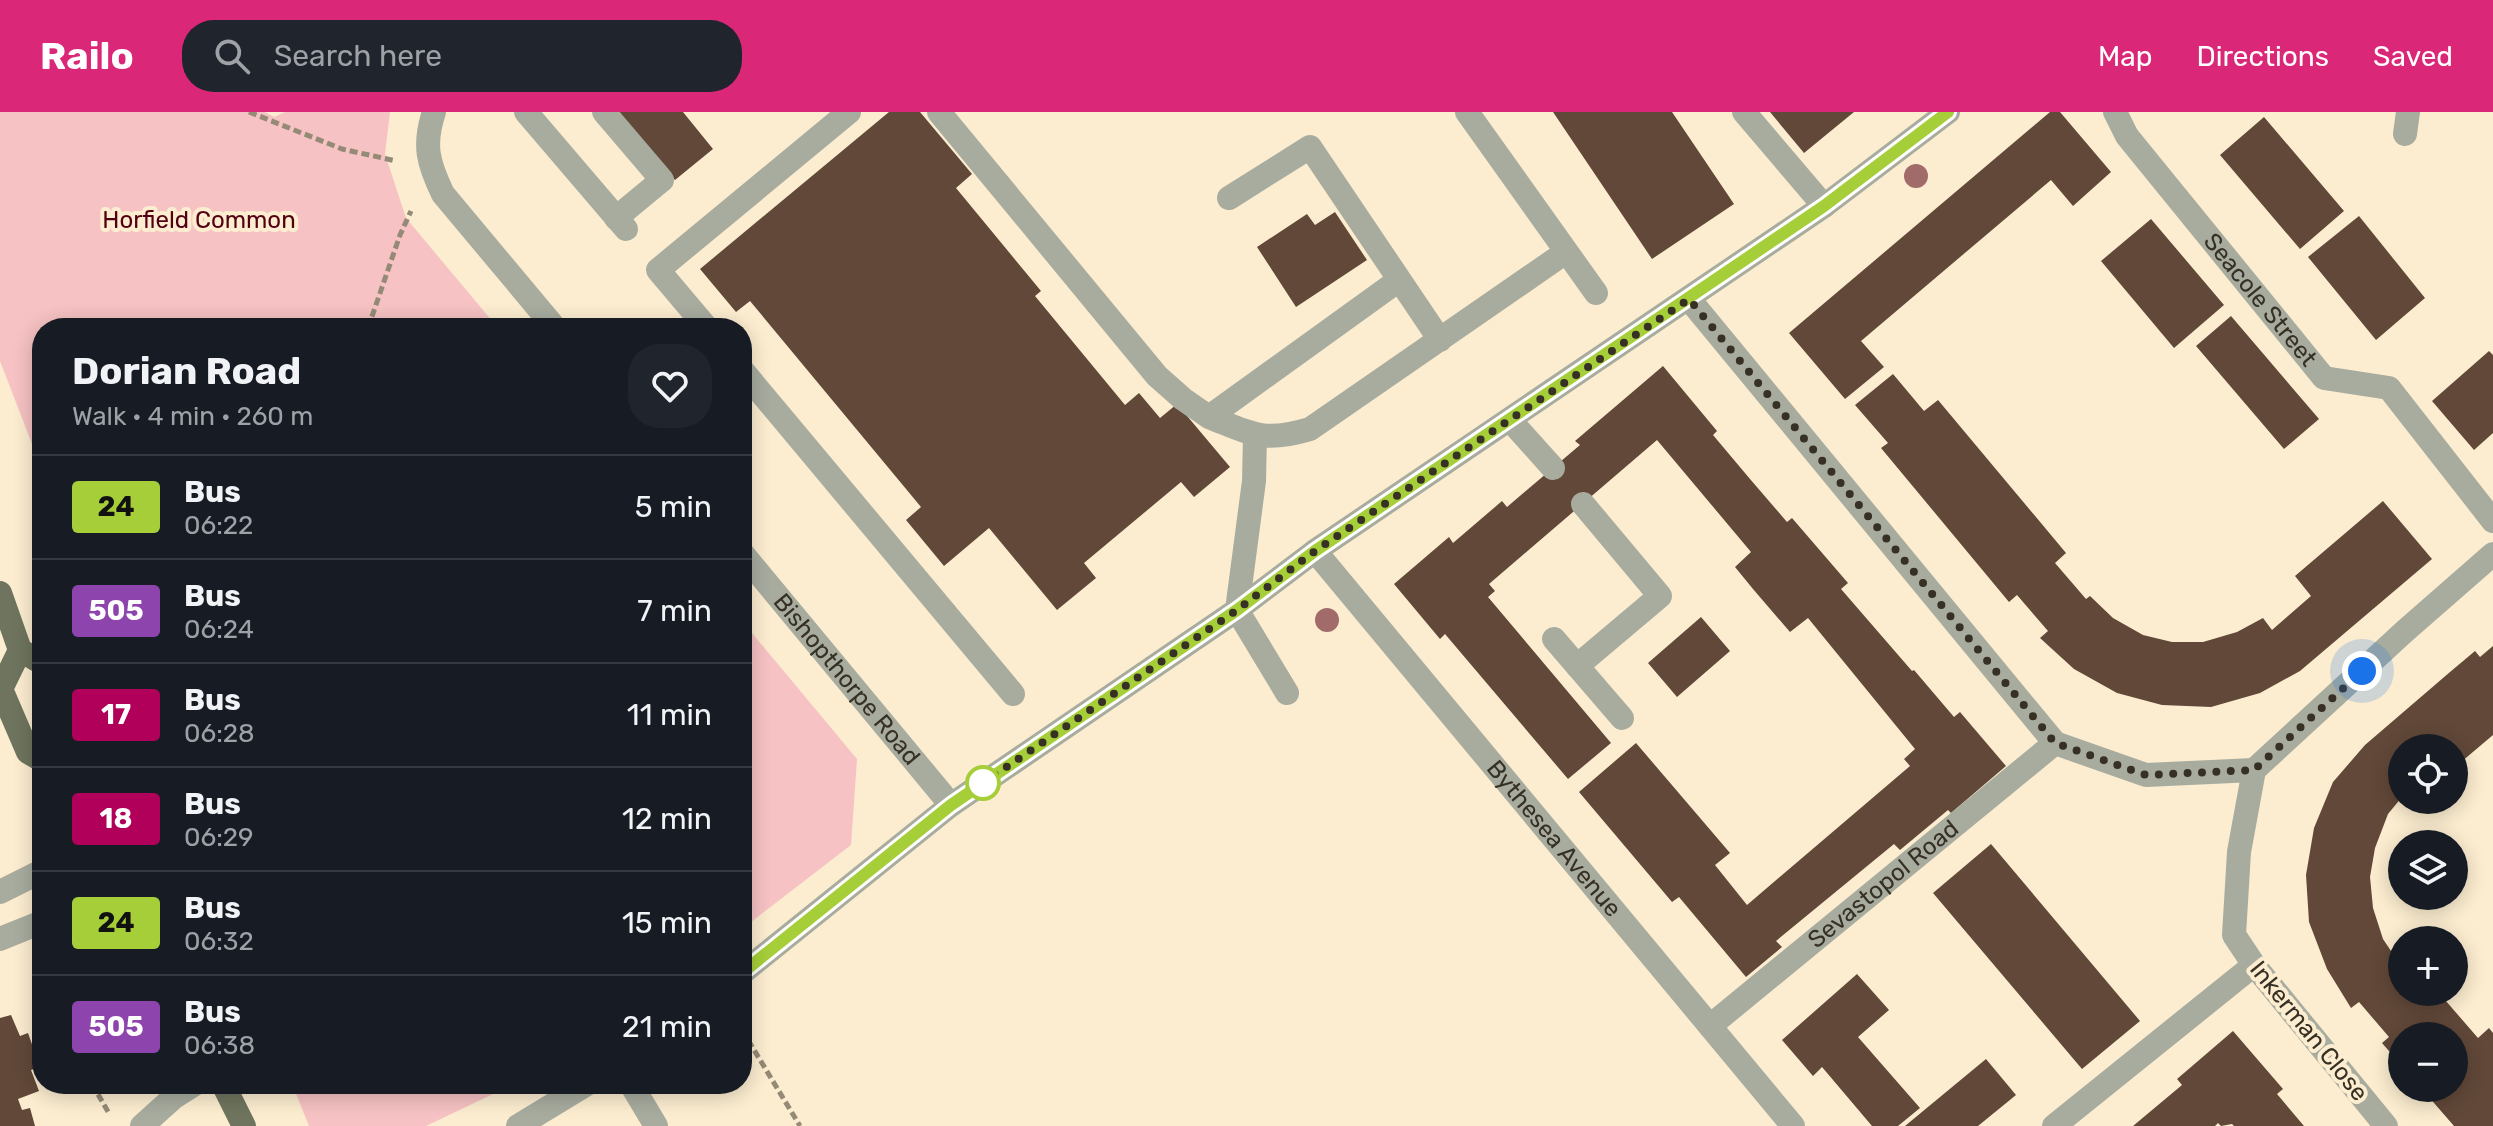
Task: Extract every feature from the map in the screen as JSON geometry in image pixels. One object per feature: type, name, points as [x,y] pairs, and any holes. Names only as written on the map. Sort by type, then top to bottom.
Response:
[{"type":"main road","points":[[0,593],[20,650],[32,657]]},
{"type":"main road","points":[[20,650],[1,689],[28,752],[32,754]]},
{"type":"main road","points":[[228,1094],[244,1126]]},
{"type":"street","points":[[434,112],[427,151],[430,168],[443,194],[547,318]]},
{"type":"street","points":[[536,115],[621,224],[662,180],[604,112]]},
{"type":"street","points":[[699,318],[658,270],[849,112]]},
{"type":"street","points":[[939,112],[1157,376],[1209,417],[1255,435],[1281,437],[1310,429],[1566,252]]},
{"type":"street","points":[[1467,112],[1596,293]]},
{"type":"street","points":[[1744,112],[1824,206]]},
{"type":"street","points":[[752,965],[951,805],[1237,610],[1315,551],[1824,206],[1948,112]]},
{"type":"street","name":"Seacole Street","points":[[2115,112],[2127,136],[2324,378],[2389,388],[2493,521]]},
{"type":"street","points":[[1229,198],[1310,147],[1440,340]]},
{"type":"street","points":[[1209,417],[1399,280]]},
{"type":"street","points":[[1689,299],[2055,743],[2146,775],[2254,770],[2493,554]]},
{"type":"street","points":[[752,382],[1013,694]]},
{"type":"street","points":[[1510,420],[1553,468]]},
{"type":"street","points":[[1255,435],[1254,481],[1237,610],[1287,693]]},
{"type":"street","points":[[1577,666],[1660,596],[1583,504]]},
{"type":"street","name":"Bythesea Avenue","points":[[1315,551],[1793,1126]]},
{"type":"street","name":"Bishopthorpe Road","points":[[752,565],[951,805]]},
{"type":"street","points":[[1554,639],[1622,718]]},
{"type":"street","name":"Sevastopol Road","points":[[1710,1026],[2055,743]]},
{"type":"street","name":"Inkerman Close","points":[[2254,770],[2239,852],[2234,935],[2254,965],[2386,1126]]},
{"type":"street","points":[[0,892],[32,876]]},
{"type":"street","points":[[0,939],[32,926]]},
{"type":"street","points":[[2054,1126],[2254,965]]},
{"type":"street","points":[[142,1126],[179,1094]]},
{"type":"street","points":[[518,1126],[571,1094]]},
{"type":"street","points":[[637,1094],[656,1126]]},
{"type":"path","points":[[249,112],[342,149],[430,168],[400,235],[371,318]]},
{"type":"path","points":[[752,1047],[800,1126]]},
{"type":"path","points":[[98,1094],[116,1126]]},
{"type":"green space","name":"Horfield Common","points":[[0,112],[265,112],[274,117],[285,112],[390,112],[385,154],[406,218],[490,318],[32,318],[32,444],[0,361]]},
{"type":"green space","points":[[752,633],[857,759],[851,845],[752,921]]},
{"type":"green space","points":[[296,1094],[493,1094],[426,1126],[309,1126]]},
{"type":"building","points":[[618,112],[683,112],[713,149],[675,180]]},
{"type":"building","points":[[889,112],[920,112],[972,174],[956,188],[1041,291],[1035,296],[1125,405],[1139,393],[1160,418],[1177,404],[1230,467],[1194,497],[1181,482],[1084,563],[1096,578],[1057,610],[989,528],[944,566],[906,520],[921,507],[750,301],[736,312],[700,269]]},
{"type":"building","points":[[1553,112],[1672,112],[1734,204],[1652,259]]},
{"type":"building","points":[[1770,112],[1854,112],[1804,153]]},
{"type":"building","points":[[2050,112],[2060,112],[2111,172],[2073,206],[2051,180],[1861,341],[1884,367],[1845,399],[1789,333]]},
{"type":"building","points":[[2264,117],[2344,211],[2300,249],[2220,155]]},
{"type":"building","points":[[1335,212],[1367,260],[1296,307],[1257,247],[1307,214],[1315,225]]},
{"type":"building","points":[[2359,216],[2425,298],[2376,340],[2308,257]]},
{"type":"building","points":[[2151,219],[2224,305],[2174,348],[2101,261]]},
{"type":"building","points":[[2231,316],[2319,419],[2284,449],[2196,346]]},
{"type":"building","points":[[2489,351],[2493,355],[2493,433],[2474,450],[2432,401]]},
{"type":"building","points":[[1663,366],[1717,431],[1713,435],[1750,479],[1787,522],[1792,518],[1848,583],[1841,589],[1954,717],[1960,712],[2006,766],[1951,813],[1948,810],[1900,850],[1894,844],[1776,941],[1782,947],[1746,977],[1679,897],[1672,902],[1579,792],[1636,743],[1730,853],[1715,865],[1747,905],[1910,766],[1904,759],[1915,749],[1808,618],[1790,632],[1753,589],[1735,567],[1751,552],[1657,440],[1489,584],[1495,591],[1488,597],[1611,743],[1568,779],[1445,634],[1440,639],[1394,584],[1449,537],[1453,543],[1502,501],[1507,507],[1580,445],[1575,441]]},
{"type":"building","points":[[1893,374],[1924,411],[1938,400],[2066,553],[2055,563],[2086,599],[2090,596],[2113,618],[2143,635],[2172,642],[2203,642],[2237,632],[2263,618],[2272,630],[2311,596],[2295,576],[2383,501],[2432,559],[2300,671],[2260,693],[2211,707],[2162,705],[2117,693],[2074,669],[2040,638],[2048,631],[2017,595],[2009,602],[1881,448],[1888,443],[1855,405]]},
{"type":"building","points":[[1701,617],[1730,651],[1677,697],[1648,663]]},
{"type":"building","points":[[2493,646],[2493,735],[2468,756],[2468,734],[2388,734],[2388,814],[2375,848],[2370,877],[2373,908],[2388,946],[2388,1006],[2450,1006],[2464,1022],[2388,1022],[2388,1036],[2359,1002],[2351,1008],[2327,969],[2309,922],[2306,875],[2314,828],[2333,782],[2365,745],[2475,651],[2480,657]]},
{"type":"building","points":[[1991,844],[2140,1021],[2082,1069],[1933,893]]},
{"type":"building","points":[[1857,974],[1889,1010],[1858,1037],[1920,1108],[1898,1126],[1872,1126],[1822,1067],[1813,1076],[1782,1040]]},
{"type":"building","points":[[11,1015],[20,1036],[28,1033],[32,1044],[32,1094],[18,1099],[22,1110],[30,1108],[35,1126],[0,1126],[0,1018]]},
{"type":"building","points":[[2468,1026],[2478,1038],[2489,1028],[2493,1033],[2493,1126],[2454,1126],[2433,1102],[2468,1102]]},
{"type":"building","points":[[2233,1031],[2283,1089],[2277,1094],[2304,1126],[2221,1126],[2218,1123],[2215,1126],[2133,1126],[2182,1085],[2177,1079]]},
{"type":"building","points":[[1986,1059],[2016,1095],[1978,1126],[1905,1126]]},
{"type":"bus line","name":"24","points":[[752,965],[961,798],[1237,610],[1315,551],[1824,206],[1948,112]]},
{"type":"route","points":[[983,783],[1237,610],[1315,551],[1689,299],[2055,743],[2146,775],[2254,770],[2362,671]]}]
